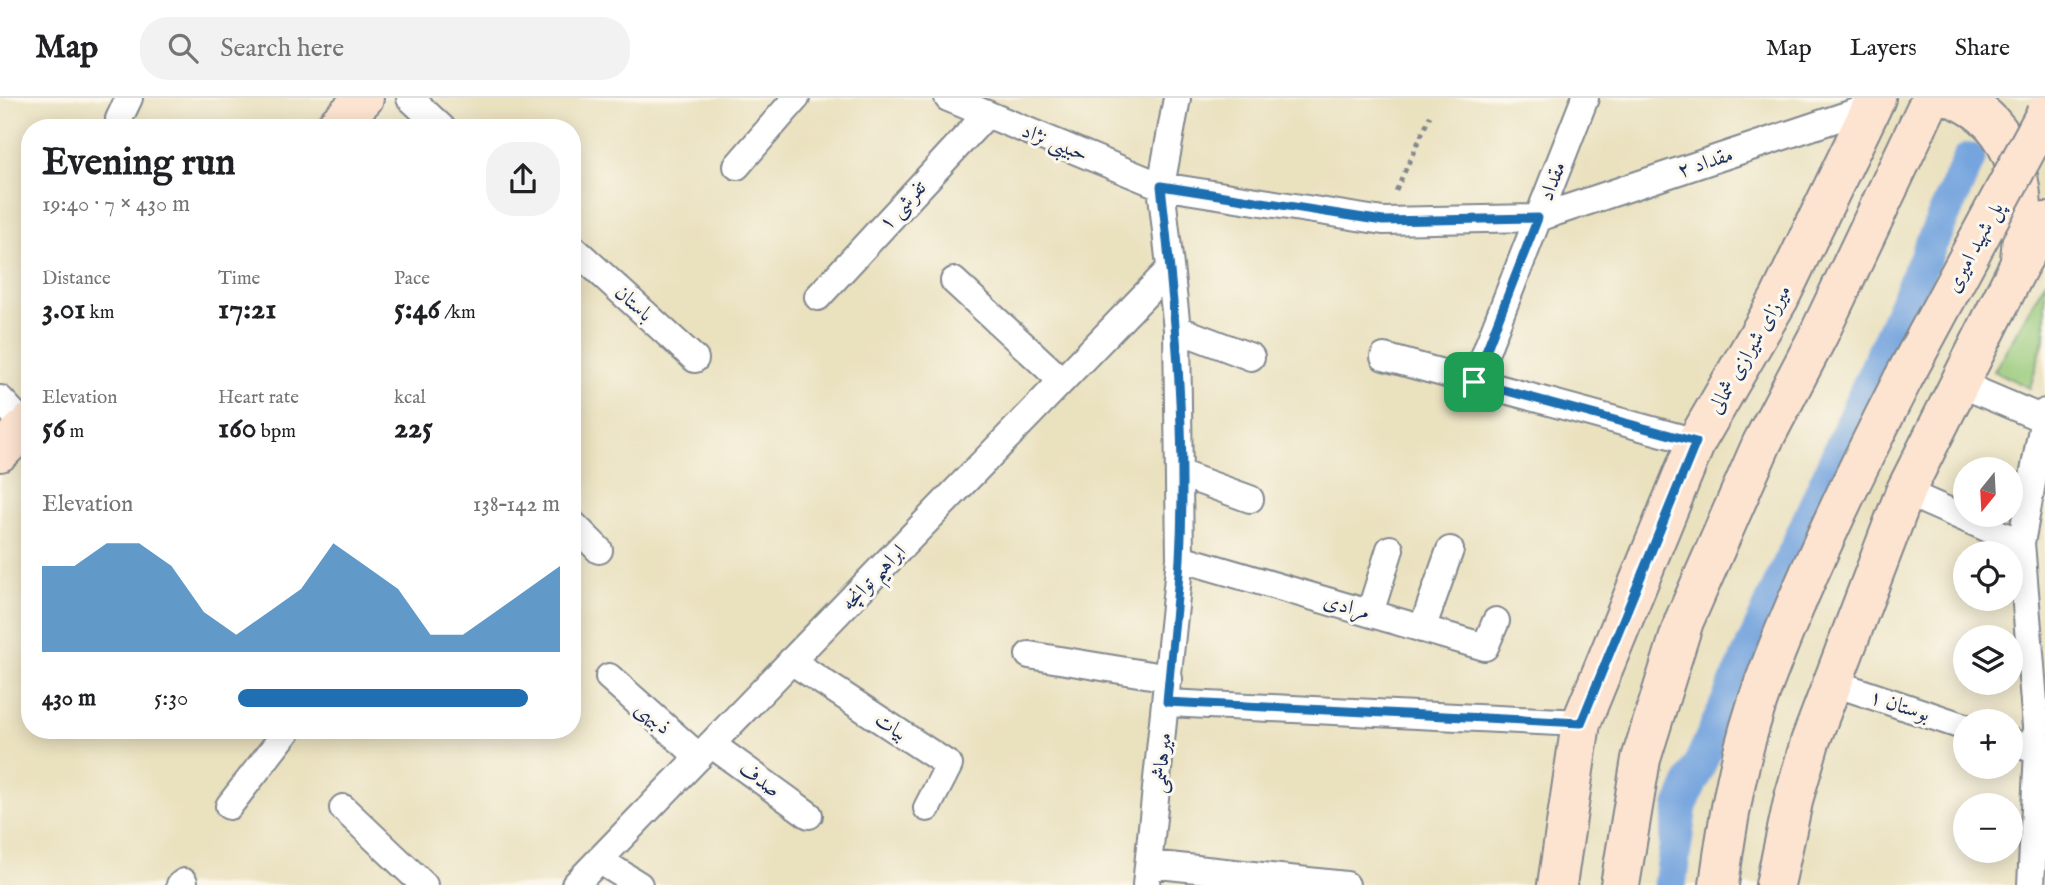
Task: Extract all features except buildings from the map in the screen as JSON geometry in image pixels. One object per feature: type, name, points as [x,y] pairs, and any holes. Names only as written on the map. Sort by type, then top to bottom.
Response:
[{"type":"street","points":[[343,119],[364,98]]},
{"type":"street","points":[[410,98],[432,119]]},
{"type":"street","points":[[737,166],[796,98]]},
{"type":"street","name":"حبیبی نژاد","points":[[948,98],[1161,186],[1383,221]]},
{"type":"street","name":"میرهاشمی","points":[[1148,875],[1180,558],[1181,474],[1177,329],[1161,186],[1177,98]]},
{"type":"street","name":"مقداد","points":[[1474,382],[1585,98]]},
{"type":"street","points":[[1620,885],[1641,759],[1684,621],[1762,443],[1818,336],[1931,98]]},
{"type":"street","points":[[1953,98],[1972,105],[2007,143],[2021,189],[2025,217],[2019,265]]},
{"type":"street","name":"مقداد ۲","points":[[1383,221],[1538,218],[1883,101]]},
{"type":"street","name":"میرزای شیرازی شمالی","points":[[1558,885],[1581,723],[1696,442],[1779,299],[1883,101]]},
{"type":"street","name":"تفرشی ۱","points":[[818,297],[987,114]]},
{"type":"street","name":"پل شهید امیری","points":[[1719,885],[1728,813],[1764,685],[1853,476],[2045,115]]},
{"type":"street","points":[[1775,885],[1794,797],[1811,742],[1905,492],[2019,265],[2045,222]]},
{"type":"street","name":"باستان","points":[[581,255],[695,359]]},
{"type":"street","name":"ابراهیم توانچه","points":[[575,885],[1170,269]]},
{"type":"street","points":[[954,281],[1062,381]]},
{"type":"street","points":[[1177,329],[1251,357]]},
{"type":"street","points":[[1384,357],[1696,442]]},
{"type":"street","points":[[1958,383],[2044,415],[2021,541]]},
{"type":"street","points":[[0,399],[21,433]]},
{"type":"street","points":[[1181,474],[1250,499]]},
{"type":"street","points":[[1905,492],[2016,541]]},
{"type":"street","points":[[581,532],[599,550]]},
{"type":"street","points":[[1370,613],[1390,549]]},
{"type":"street","points":[[1422,629],[1450,550]]},
{"type":"street","name":"مرادی","points":[[1180,558],[1485,648],[1496,621]]},
{"type":"street","points":[[2023,567],[2038,751],[2031,885]]},
{"type":"street","points":[[1029,655],[1168,690],[1581,723]]},
{"type":"street","name":"بیات","points":[[791,661],[950,765],[927,808]]},
{"type":"street","name":"ذبیهی","points":[[609,677],[705,750]]},
{"type":"street","name":"بوستان ۱","points":[[1834,683],[1953,723]]},
{"type":"street","points":[[229,806],[281,739]]},
{"type":"street","points":[[2023,746],[2038,751]]},
{"type":"street","name":"صدف","points":[[705,750],[809,815]]},
{"type":"street","points":[[344,808],[424,885]]},
{"type":"street","points":[[599,860],[639,885]]},
{"type":"street","points":[[1148,875],[1346,885]]},
{"type":"path","points":[[1383,221],[1430,116]]},
{"type":"green space","points":[[2045,282],[2045,335],[2030,388],[1994,371]]},
{"type":"waterway","points":[[1670,885],[1681,806],[1969,159]]},
{"type":"route","points":[[1161,186],[1383,221],[1538,218],[1474,382],[1696,442],[1581,723],[1167,702],[1180,558],[1181,474],[1177,329],[1161,186]]}]
